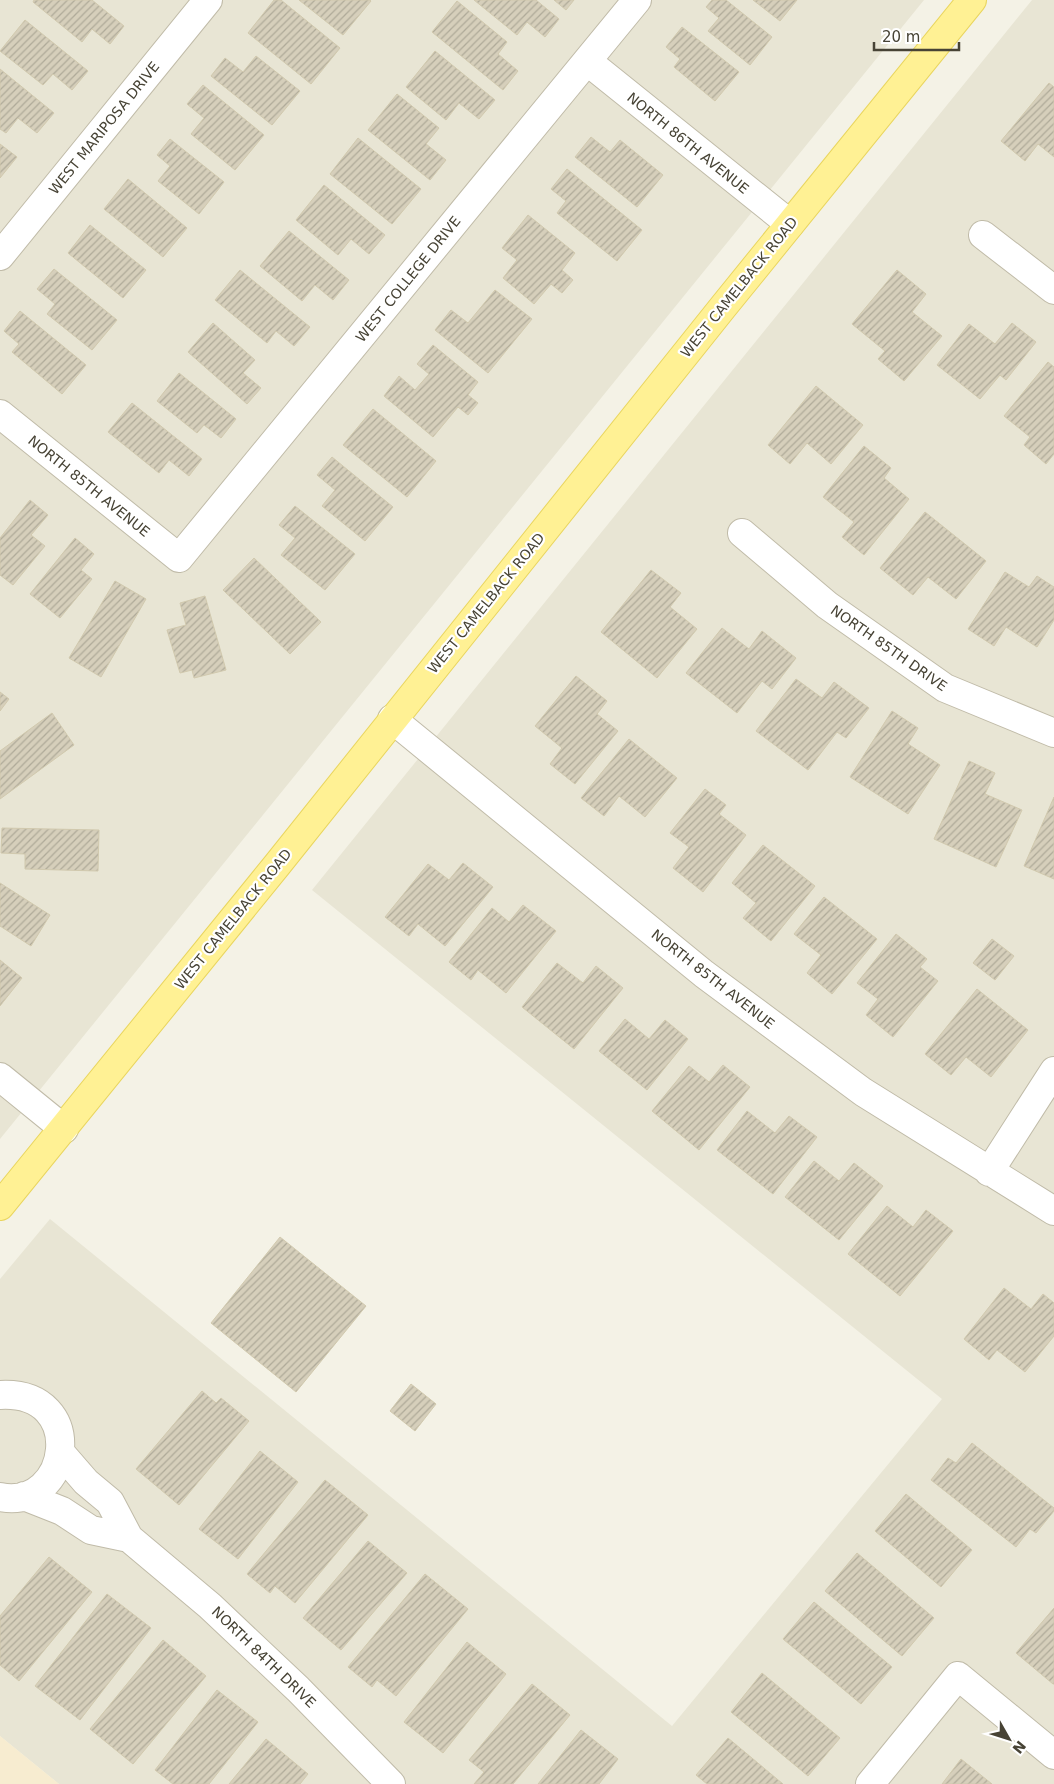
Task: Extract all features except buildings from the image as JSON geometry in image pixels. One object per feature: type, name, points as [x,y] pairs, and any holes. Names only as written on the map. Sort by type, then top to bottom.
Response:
[{"type":"main road","name":"WEST CAMELBACK ROAD","points":[[0,1206],[972,0]]},
{"type":"street","name":"WEST MARIPOSA DRIVE","points":[[0,256],[208,0]]},
{"type":"street","name":"WEST COLLEGE DRIVE","points":[[179,558],[637,0]]},
{"type":"street","name":"NORTH 86TH AVENUE","points":[[587,61],[790,224]]},
{"type":"street","points":[[983,235],[1054,290]]},
{"type":"street","name":"NORTH 85TH AVENUE","points":[[0,414],[179,558]]},
{"type":"street","name":"NORTH 85TH DRIVE","points":[[742,533],[827,605],[945,688],[1054,733]]},
{"type":"street","name":"NORTH 85TH AVENUE","points":[[392,719],[704,974],[863,1092],[1054,1211]]},
{"type":"street","points":[[990,1172],[1054,1071]]},
{"type":"street","points":[[0,1077],[64,1128]]},
{"type":"street","points":[[0,1395],[15,1394],[31,1399],[44,1408],[54,1420],[60,1436],[60,1452],[57,1466],[49,1479],[38,1489],[12,1496]]},
{"type":"street","name":"NORTH 84TH DRIVE","points":[[60,1452],[86,1482],[110,1502],[129,1538],[210,1606],[298,1689],[391,1784]]},
{"type":"street","name":"NORTH 84TH DRIVE","points":[[12,1496],[62,1511],[91,1530],[129,1538]]},
{"type":"street","points":[[870,1784],[958,1676],[1054,1755]]},
{"type":"shaded area","points":[[0,0],[924,0],[0,1139]]},
{"type":"shaded area","points":[[1032,0],[1054,0],[1054,1784],[59,1784],[0,1736],[0,1279],[50,1219],[672,1726],[942,1399],[312,890]]},
{"type":"shaded area","points":[[0,1736],[59,1784],[0,1784]]}]
